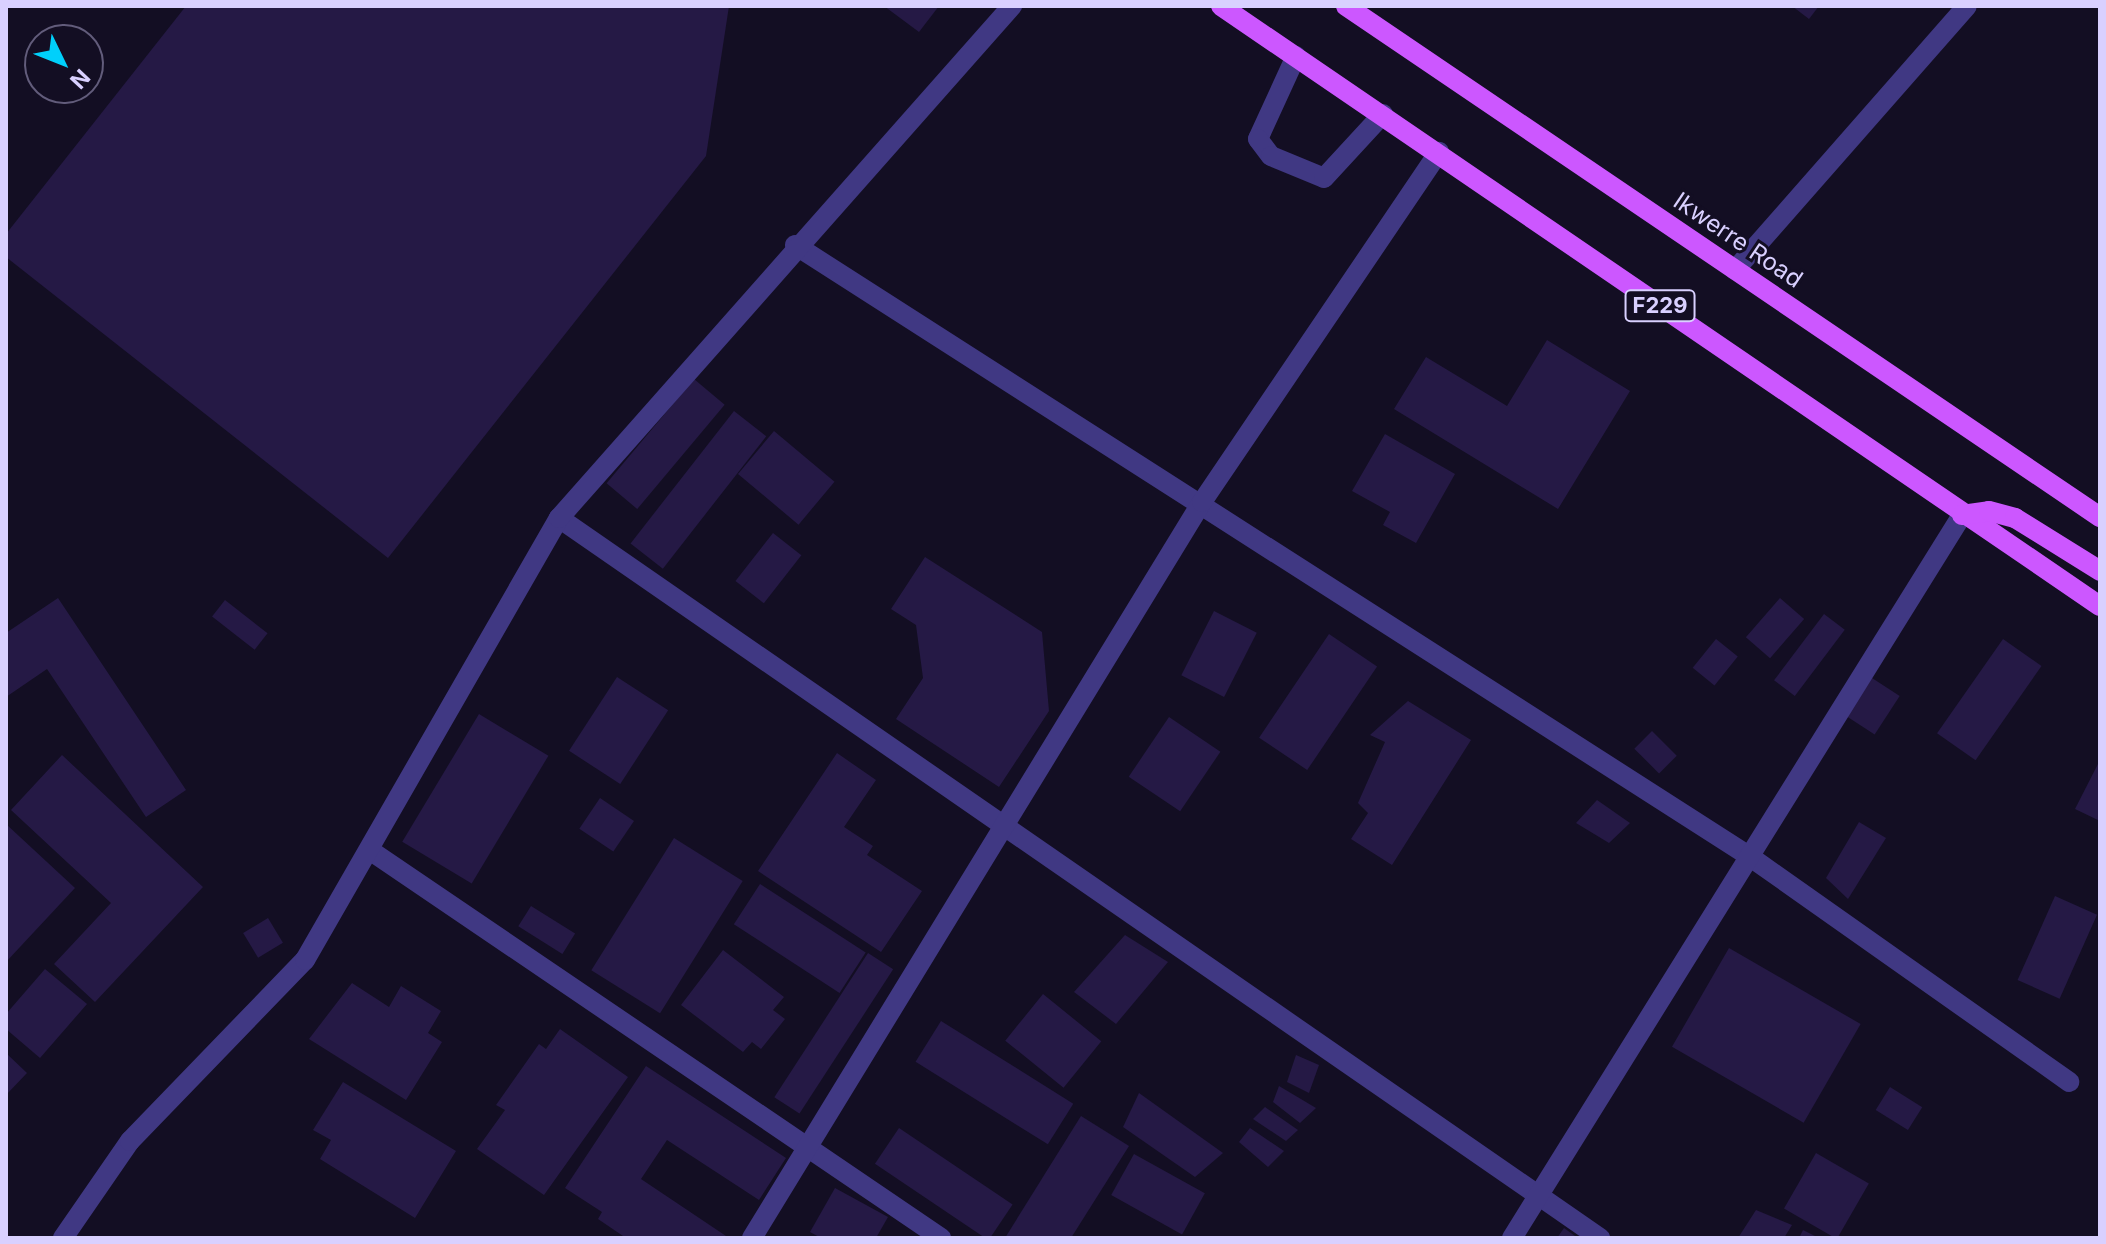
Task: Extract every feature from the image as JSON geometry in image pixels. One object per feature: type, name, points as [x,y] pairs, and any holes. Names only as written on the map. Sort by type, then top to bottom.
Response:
[{"type":"main road","name":"F229","points":[[1221,6],[1439,152],[1962,515],[2100,606]]},
{"type":"main road","name":"Ikwerre Road","points":[[1346,6],[2100,517]]},
{"type":"main road","points":[[1962,515],[1989,511],[2015,518],[2100,571]]},
{"type":"street","points":[[63,1238],[130,1141],[305,960],[371,851],[559,518],[795,245],[1012,6]]},
{"type":"street","points":[[1735,270],[1967,6]]},
{"type":"street","points":[[1296,56],[1258,139],[1271,156],[1324,178],[1383,114]]},
{"type":"street","points":[[752,1238],[1007,826],[1202,502],[1439,152]]},
{"type":"street","points":[[795,245],[1202,502],[1437,660],[1749,856],[2069,1082]]},
{"type":"street","points":[[1512,1238],[1962,515]]},
{"type":"street","points":[[559,518],[1600,1238]]},
{"type":"street","points":[[371,851],[941,1238]]},
{"type":"building","points":[[186,6],[729,6],[706,156],[388,558],[6,257],[6,234]]},
{"type":"building","points":[[884,6],[939,6],[919,32]]},
{"type":"building","points":[[1792,6],[1819,6],[1809,19]]},
{"type":"building","points":[[1547,340],[1630,391],[1558,509],[1394,409],[1426,357],[1507,406]]},
{"type":"building","points":[[694,379],[725,405],[637,509],[607,483]]},
{"type":"building","points":[[734,411],[766,436],[663,569],[631,543]]},
{"type":"building","points":[[774,431],[835,482],[799,525],[738,474]]},
{"type":"building","points":[[1385,434],[1455,474],[1416,543],[1383,525],[1390,512],[1352,491]]},
{"type":"building","points":[[773,533],[801,555],[764,603],[735,581]]},
{"type":"building","points":[[925,557],[1042,632],[1049,711],[999,787],[896,719],[923,678],[916,625],[891,609]]},
{"type":"building","points":[[58,598],[186,790],[146,817],[47,669],[6,697],[6,633]]},
{"type":"building","points":[[1780,598],[1804,619],[1770,658],[1746,637]]},
{"type":"building","points":[[225,600],[268,633],[255,650],[212,617]]},
{"type":"building","points":[[1214,611],[1257,633],[1224,697],[1181,675]]},
{"type":"building","points":[[1824,614],[1845,630],[1795,696],[1774,680]]},
{"type":"building","points":[[1329,634],[1377,666],[1307,770],[1259,738]]},
{"type":"building","points":[[1716,639],[1738,657],[1714,685],[1693,668]]},
{"type":"building","points":[[2003,639],[2042,666],[1976,760],[1937,733]]},
{"type":"building","points":[[617,677],[668,710],[620,784],[569,751]]},
{"type":"building","points":[[1872,678],[1900,696],[1875,735],[1847,717]]},
{"type":"building","points":[[1408,701],[1471,740],[1392,865],[1351,839],[1368,813],[1358,803],[1385,742],[1370,735]]},
{"type":"building","points":[[479,714],[548,756],[472,883],[402,842]]},
{"type":"building","points":[[1169,717],[1220,752],[1180,811],[1129,777]]},
{"type":"building","points":[[1652,731],[1677,756],[1659,773],[1634,749]]},
{"type":"building","points":[[837,753],[876,780],[844,827],[873,846],[867,855],[922,891],[881,952],[758,871]]},
{"type":"building","points":[[62,755],[203,887],[95,1002],[54,964],[111,903],[11,810]]},
{"type":"building","points":[[2100,760],[2100,821],[2075,809]]},
{"type":"building","points":[[600,798],[634,821],[613,852],[579,829]]},
{"type":"building","points":[[1597,800],[1630,823],[1609,843],[1576,823]]},
{"type":"building","points":[[1859,822],[1886,838],[1848,899],[1826,878]]},
{"type":"building","points":[[6,824],[75,888],[6,962]]},
{"type":"building","points":[[674,838],[743,881],[660,1013],[591,970]]},
{"type":"building","points":[[760,884],[866,953],[840,993],[734,924]]},
{"type":"building","points":[[2055,896],[2097,915],[2060,999],[2018,980]]},
{"type":"building","points":[[531,906],[575,934],[562,954],[518,926]]},
{"type":"building","points":[[268,918],[283,943],[258,958],[243,933]]},
{"type":"building","points":[[1125,935],[1168,962],[1116,1024],[1074,992]]},
{"type":"building","points":[[1729,948],[1861,1024],[1804,1123],[1672,1047]]},
{"type":"building","points":[[723,950],[784,997],[773,1010],[785,1019],[761,1049],[752,1042],[743,1052],[681,1005]]},
{"type":"building","points":[[868,953],[893,969],[799,1114],[774,1097]]},
{"type":"building","points":[[45,969],[87,1004],[40,1058],[6,1029],[6,1014]]},
{"type":"building","points":[[352,983],[389,1007],[401,986],[441,1011],[428,1033],[442,1042],[406,1100],[309,1039]]},
{"type":"building","points":[[1043,994],[1101,1041],[1064,1088],[1005,1041]]},
{"type":"building","points":[[941,1021],[1073,1104],[1048,1144],[916,1062]]},
{"type":"building","points":[[560,1029],[628,1077],[544,1195],[477,1149],[505,1110],[496,1105],[539,1044],[546,1049]]},
{"type":"building","points":[[6,1053],[27,1073],[6,1095]]},
{"type":"building","points":[[1296,1055],[1319,1065],[1309,1093],[1287,1082]]},
{"type":"building","points":[[646,1066],[786,1158],[759,1200],[667,1140],[641,1179],[729,1238],[626,1238],[598,1219],[602,1212],[565,1188]]},
{"type":"building","points":[[343,1082],[456,1151],[415,1218],[320,1159],[331,1140],[313,1130]]},
{"type":"building","points":[[1279,1086],[1316,1108],[1300,1123],[1273,1102]]},
{"type":"building","points":[[1890,1087],[1922,1107],[1908,1130],[1876,1110]]},
{"type":"building","points":[[1139,1093],[1223,1153],[1195,1177],[1123,1127]]},
{"type":"building","points":[[1265,1107],[1298,1130],[1286,1141],[1253,1119]]},
{"type":"building","points":[[1081,1116],[1129,1146],[1071,1238],[1005,1238]]},
{"type":"building","points":[[899,1128],[1013,1205],[990,1238],[985,1238],[875,1164]]},
{"type":"building","points":[[1250,1128],[1284,1151],[1268,1167],[1239,1142]]},
{"type":"building","points":[[1816,1153],[1869,1184],[1837,1238],[1784,1208]]},
{"type":"building","points":[[1134,1154],[1205,1193],[1182,1234],[1111,1195]]},
{"type":"building","points":[[835,1188],[888,1217],[876,1238],[821,1238],[810,1232]]},
{"type":"building","points":[[1756,1210],[1792,1225],[1784,1238],[1738,1238]]},
{"type":"building","points":[[1564,1228],[1575,1236],[1557,1238]]},
{"type":"building","points":[[1803,1230],[1819,1238],[1799,1238]]}]
